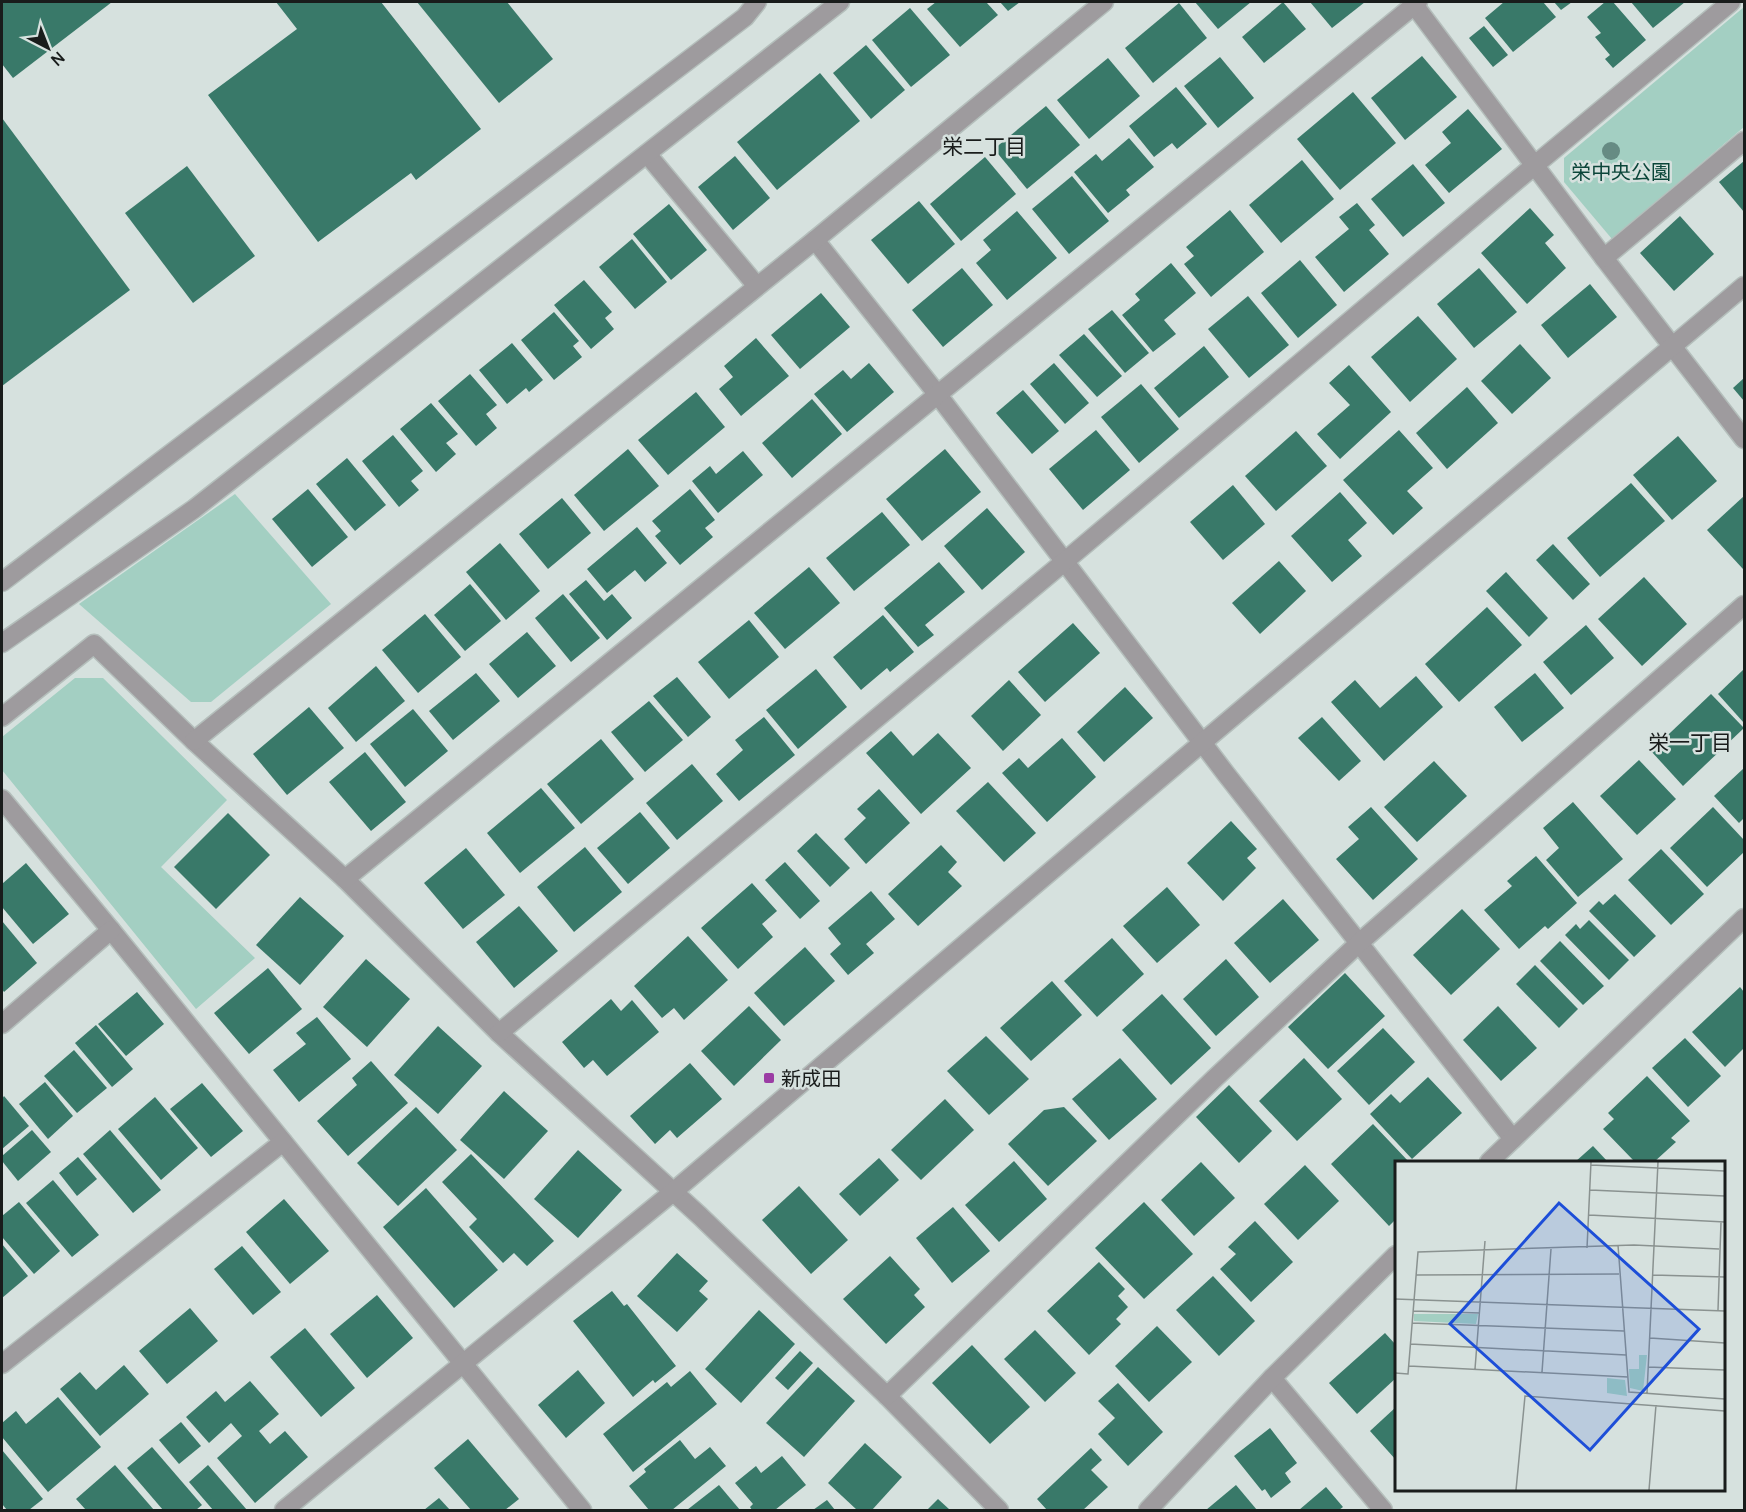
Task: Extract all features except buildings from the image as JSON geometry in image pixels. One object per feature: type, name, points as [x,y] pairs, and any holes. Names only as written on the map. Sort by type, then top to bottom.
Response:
[{"type":"street","points":[[2,582],[746,17],[757,2]]},
{"type":"street","points":[[2,643],[195,509],[840,2]]},
{"type":"street","points":[[194,741],[756,285],[815,240],[1104,2]]},
{"type":"street","points":[[345,879],[1415,2],[1604,258],[1744,440]]},
{"type":"street","points":[[498,1033],[1731,2]]},
{"type":"street","points":[[1604,258],[1744,141]]},
{"type":"street","points":[[647,153],[756,285]]},
{"type":"street","points":[[815,240],[938,395],[1359,944],[1513,1139]]},
{"type":"street","points":[[284,1510],[673,1192],[1744,286]]},
{"type":"street","points":[[887,1396],[1214,1079],[1359,944],[1744,605]]},
{"type":"street","points":[[2,717],[94,644],[194,741],[345,879],[498,1033],[673,1192],[887,1396],[999,1510]]},
{"type":"street","points":[[2,799],[582,1510]]},
{"type":"street","points":[[1490,1161],[1744,918]]},
{"type":"street","points":[[2,1024],[111,930]]},
{"type":"street","points":[[2,1364],[283,1142]]},
{"type":"street","points":[[1148,1510],[1272,1378],[1395,1256]]},
{"type":"street","points":[[1272,1378],[1383,1510]]},
{"type":"green space","name":"栄中央公園","points":[[1744,7],[1744,127],[1612,239],[1564,182],[1564,158]]},
{"type":"green space","points":[[235,494],[331,604],[211,702],[191,702],[79,604]]},
{"type":"green space","points":[[75,678],[103,678],[227,800],[161,867],[255,958],[196,1009],[2,770],[2,737]]},
{"type":"place","name":"新成田","points":[[769,1078]]},
{"type":"district","name":"栄二丁目","points":[[984,146]]},
{"type":"district","name":"栄一丁目","points":[[1690,742]]}]
